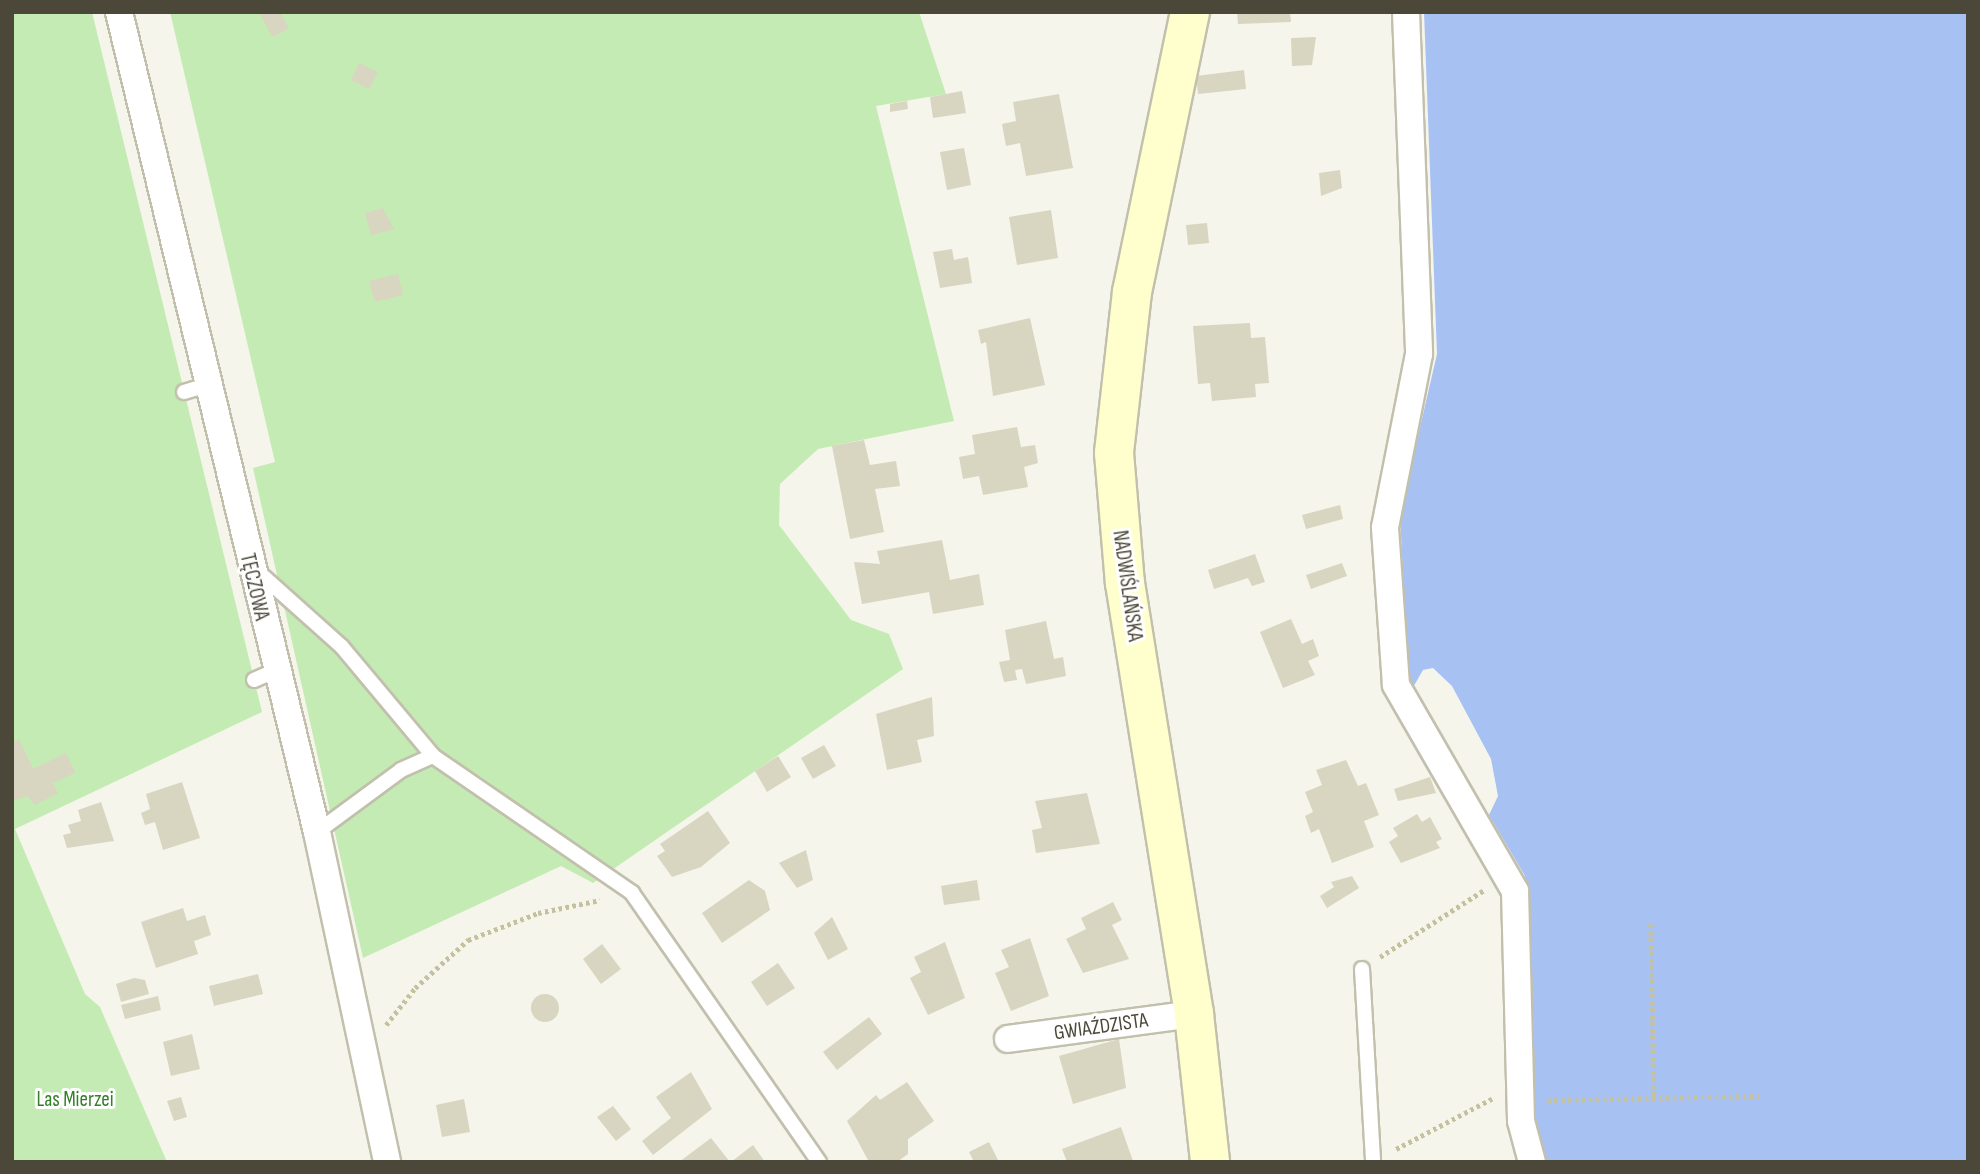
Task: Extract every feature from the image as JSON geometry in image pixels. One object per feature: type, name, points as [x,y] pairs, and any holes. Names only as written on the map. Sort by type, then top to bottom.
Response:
[{"type":"street","name":"TĘCZOWA","points":[[119,12],[196,388],[247,562],[264,676],[317,832],[387,1162]]},
{"type":"street","name":"NADWIŚLAŃSKA","points":[[1190,12],[1132,292],[1114,453],[1125,583],[1194,1014],[1210,1162]]},
{"type":"street","points":[[1406,12],[1419,354],[1385,528],[1396,685],[1511,879],[1520,1100],[1532,1162]]},
{"type":"street","name":"GWIAŹDZISTA","points":[[1008,1039],[1194,1014]]},
{"type":"lane","points":[[247,562],[342,647],[433,755],[632,893],[819,1162]]},
{"type":"lane","points":[[317,832],[401,770],[433,755]]},
{"type":"lane","points":[[1363,969],[1374,1161]]},
{"type":"path","points":[[1363,969],[1459,901],[1511,879]]},
{"type":"path","points":[[361,1047],[468,940],[538,913],[632,893]]},
{"type":"path","points":[[1651,924],[1654,1098]]},
{"type":"path","points":[[1374,1161],[1489,1098],[1520,1100],[1759,1096]]},
{"type":"green space","name":"Las Mierzei","points":[[12,12],[92,12],[262,712],[15,829],[85,994],[100,1007],[167,1162],[12,1162]]},
{"type":"green space","points":[[170,12],[919,12],[946,94],[876,106],[954,421],[818,449],[780,484],[779,525],[851,620],[889,634],[903,669],[593,883],[561,866],[363,958],[253,468],[275,462]]},
{"type":"water","points":[[1424,12],[1968,12],[1968,1162],[1545,1162],[1533,1122],[1525,876],[1489,815],[1498,796],[1491,759],[1452,686],[1433,668],[1423,670],[1412,689],[1408,682],[1400,514],[1437,354]]},
{"type":"building","points":[[259,12],[280,12],[289,28],[272,37]]},
{"type":"building","points":[[1237,12],[1290,12],[1291,22],[1238,24]]},
{"type":"building","points":[[1316,37],[1312,65],[1292,66],[1291,38]]},
{"type":"building","points":[[359,63],[378,72],[369,89],[351,80]]},
{"type":"building","points":[[1244,70],[1246,89],[1198,94],[1196,76]]},
{"type":"building","points":[[962,91],[966,113],[933,118],[930,97]]},
{"type":"building","points":[[1059,94],[1073,168],[1026,176],[1020,143],[1006,146],[1002,124],[1016,121],[1013,102]]},
{"type":"building","points":[[907,101],[908,109],[890,112],[890,104]]},
{"type":"building","points":[[964,148],[971,185],[947,190],[940,152]]},
{"type":"building","points":[[1340,170],[1342,188],[1321,196],[1319,173]]},
{"type":"building","points":[[383,208],[394,229],[371,235],[365,213]]},
{"type":"building","points":[[1051,210],[1058,258],[1017,265],[1009,217]]},
{"type":"building","points":[[1207,223],[1209,243],[1188,245],[1186,225]]},
{"type":"building","points":[[952,249],[954,260],[968,257],[972,283],[940,288],[933,252]]},
{"type":"building","points":[[398,274],[403,295],[375,302],[369,281]]},
{"type":"building","points":[[1030,318],[1045,385],[993,396],[986,342],[981,344],[978,330]]},
{"type":"building","points":[[1250,323],[1251,338],[1265,337],[1269,383],[1255,384],[1256,397],[1212,401],[1210,383],[1198,384],[1193,326]]},
{"type":"building","points":[[1017,427],[1021,447],[1035,445],[1038,463],[1024,467],[1028,487],[983,495],[979,476],[963,479],[959,457],[975,454],[972,435]]},
{"type":"building","points":[[864,440],[870,465],[896,461],[900,486],[875,489],[884,532],[850,539],[832,446]]},
{"type":"building","points":[[1340,505],[1343,519],[1306,529],[1302,515]]},
{"type":"building","points":[[942,540],[950,580],[979,574],[984,605],[933,614],[929,592],[862,604],[854,562],[880,564],[877,551]]},
{"type":"building","points":[[1255,554],[1265,582],[1252,586],[1248,578],[1214,589],[1208,570]]},
{"type":"building","points":[[1342,563],[1347,576],[1311,589],[1306,575]]},
{"type":"building","points":[[1291,619],[1302,644],[1313,639],[1319,656],[1308,661],[1315,675],[1283,688],[1260,632]]},
{"type":"building","points":[[1046,621],[1054,659],[1063,657],[1066,676],[1026,684],[1022,669],[1015,670],[1017,680],[1004,682],[999,662],[1010,660],[1005,630]]},
{"type":"building","points":[[932,697],[934,736],[917,740],[922,762],[887,770],[876,714]]},
{"type":"building","points":[[19,739],[33,769],[66,753],[75,773],[53,783],[58,793],[35,805],[27,796],[12,801],[12,743]]},
{"type":"building","points":[[824,745],[836,766],[813,779],[801,758]]},
{"type":"building","points":[[778,756],[791,777],[767,792],[755,771]]},
{"type":"building","points":[[1346,760],[1358,786],[1366,783],[1379,815],[1364,821],[1374,847],[1332,863],[1319,829],[1311,833],[1305,816],[1313,812],[1305,792],[1322,785],[1316,770]]},
{"type":"building","points":[[1430,777],[1436,793],[1398,801],[1394,789]]},
{"type":"building","points":[[182,782],[200,838],[163,850],[155,822],[145,825],[141,813],[150,809],[146,794]]},
{"type":"building","points":[[1087,793],[1100,844],[1036,853],[1032,830],[1042,828],[1035,801]]},
{"type":"building","points":[[101,802],[114,841],[67,848],[63,835],[71,833],[68,825],[81,821],[78,810]]},
{"type":"building","points":[[708,811],[730,843],[701,867],[672,877],[657,856],[665,851],[660,844]]},
{"type":"building","points":[[1417,814],[1422,822],[1430,817],[1442,839],[1436,842],[1440,848],[1401,863],[1389,842],[1398,836],[1393,828]]},
{"type":"building","points":[[806,850],[813,880],[797,888],[779,863]]},
{"type":"building","points":[[1352,876],[1359,888],[1327,908],[1320,896],[1334,887],[1331,882]]},
{"type":"building","points":[[749,880],[765,891],[770,910],[722,943],[702,913]]},
{"type":"building","points":[[977,880],[980,900],[944,905],[941,886]]},
{"type":"building","points":[[1113,902],[1122,920],[1112,925],[1129,959],[1083,973],[1066,939],[1086,929],[1081,918]]},
{"type":"building","points":[[183,908],[187,921],[205,915],[211,935],[194,941],[198,954],[156,968],[141,922]]},
{"type":"building","points":[[832,917],[848,949],[828,960],[814,933]]},
{"type":"building","points":[[1030,938],[1049,996],[1011,1011],[995,973],[1009,967],[1001,950]]},
{"type":"building","points":[[945,942],[965,998],[928,1015],[910,978],[921,972],[914,957]]},
{"type":"building","points":[[602,944],[621,969],[601,984],[583,959]]},
{"type":"building","points":[[778,963],[795,988],[767,1006],[751,982]]},
{"type":"building","points":[[258,974],[263,994],[214,1006],[209,986]]},
{"type":"building","points":[[134,978],[145,980],[149,994],[121,1002],[116,984]]},
{"type":"building","points":[[545,994],[555,998],[559,1008],[555,1018],[545,1022],[535,1018],[531,1008],[535,998]]},
{"type":"building","points":[[158,996],[161,1010],[125,1019],[121,1005]]},
{"type":"building","points":[[869,1017],[882,1034],[837,1070],[823,1052]]},
{"type":"building","points":[[192,1034],[200,1069],[171,1076],[163,1042]]},
{"type":"building","points":[[1119,1039],[1126,1088],[1073,1104],[1059,1056]]},
{"type":"building","points":[[691,1072],[712,1109],[653,1155],[642,1141],[671,1118],[656,1097]]},
{"type":"building","points":[[907,1082],[934,1121],[908,1139],[908,1154],[897,1162],[869,1162],[847,1121],[876,1095],[880,1100]]},
{"type":"building","points":[[181,1097],[187,1117],[174,1121],[167,1101]]},
{"type":"building","points":[[464,1099],[470,1132],[442,1137],[436,1105]]},
{"type":"building","points":[[613,1106],[631,1129],[616,1141],[597,1117]]},
{"type":"building","points":[[1121,1127],[1133,1161],[1142,1162],[1067,1162],[1062,1149]]},
{"type":"building","points":[[711,1138],[730,1162],[679,1162]]},
{"type":"building","points":[[989,1142],[999,1162],[974,1162],[969,1152]]},
{"type":"building","points":[[753,1145],[765,1162],[731,1162]]}]
